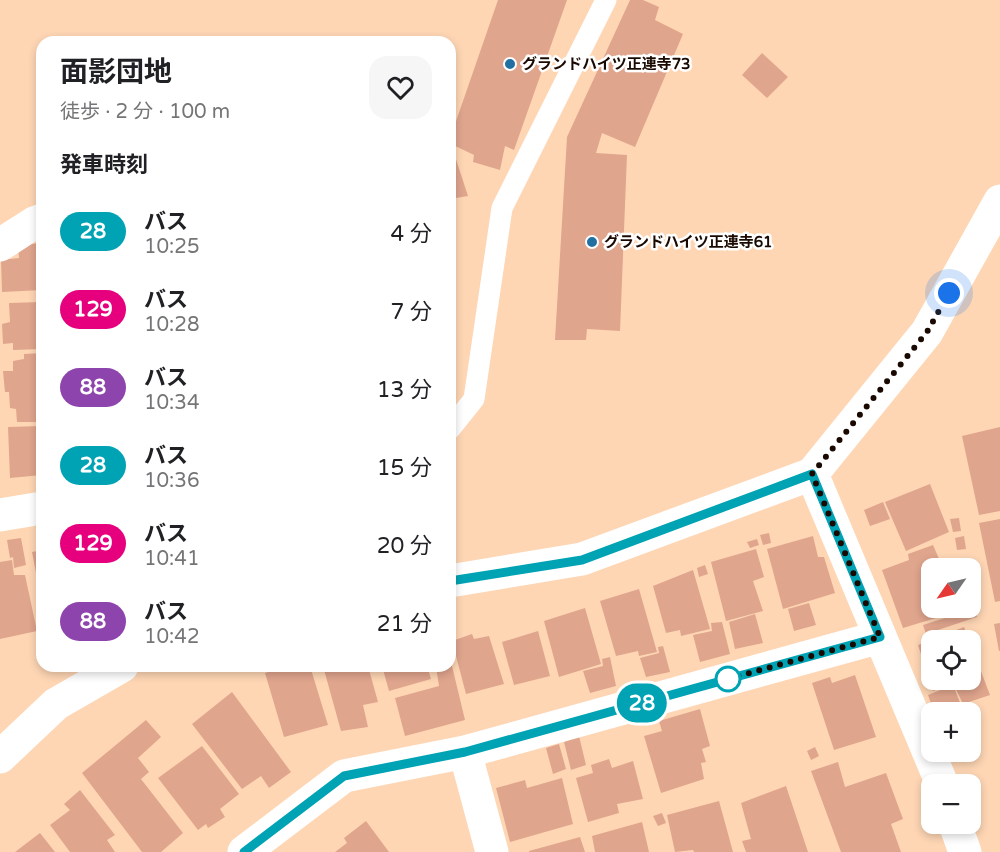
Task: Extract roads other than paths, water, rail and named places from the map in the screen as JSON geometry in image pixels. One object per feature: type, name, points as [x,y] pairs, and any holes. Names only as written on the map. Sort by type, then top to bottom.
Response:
[{"type":"street","points":[[456,580],[582,560],[812,474],[927,332],[998,211]]},
{"type":"street","points":[[0,245],[36,222]]},
{"type":"street","points":[[812,474],[938,774]]},
{"type":"street","points":[[0,515],[36,509]]},
{"type":"street","points":[[244,852],[344,776],[465,752],[880,637]]},
{"type":"street","points":[[0,757],[56,704],[112,672]]},
{"type":"street","points":[[465,752],[492,852]]},
{"type":"street","points":[[959,834],[965,852]]},
{"type":"lane","points":[[456,422],[474,399],[502,208],[606,0]]},
{"type":"place","name":"グランドハイツ正連寺73","points":[[510,64]]},
{"type":"place","name":"グランドハイツ正連寺61","points":[[592,242]]}]
